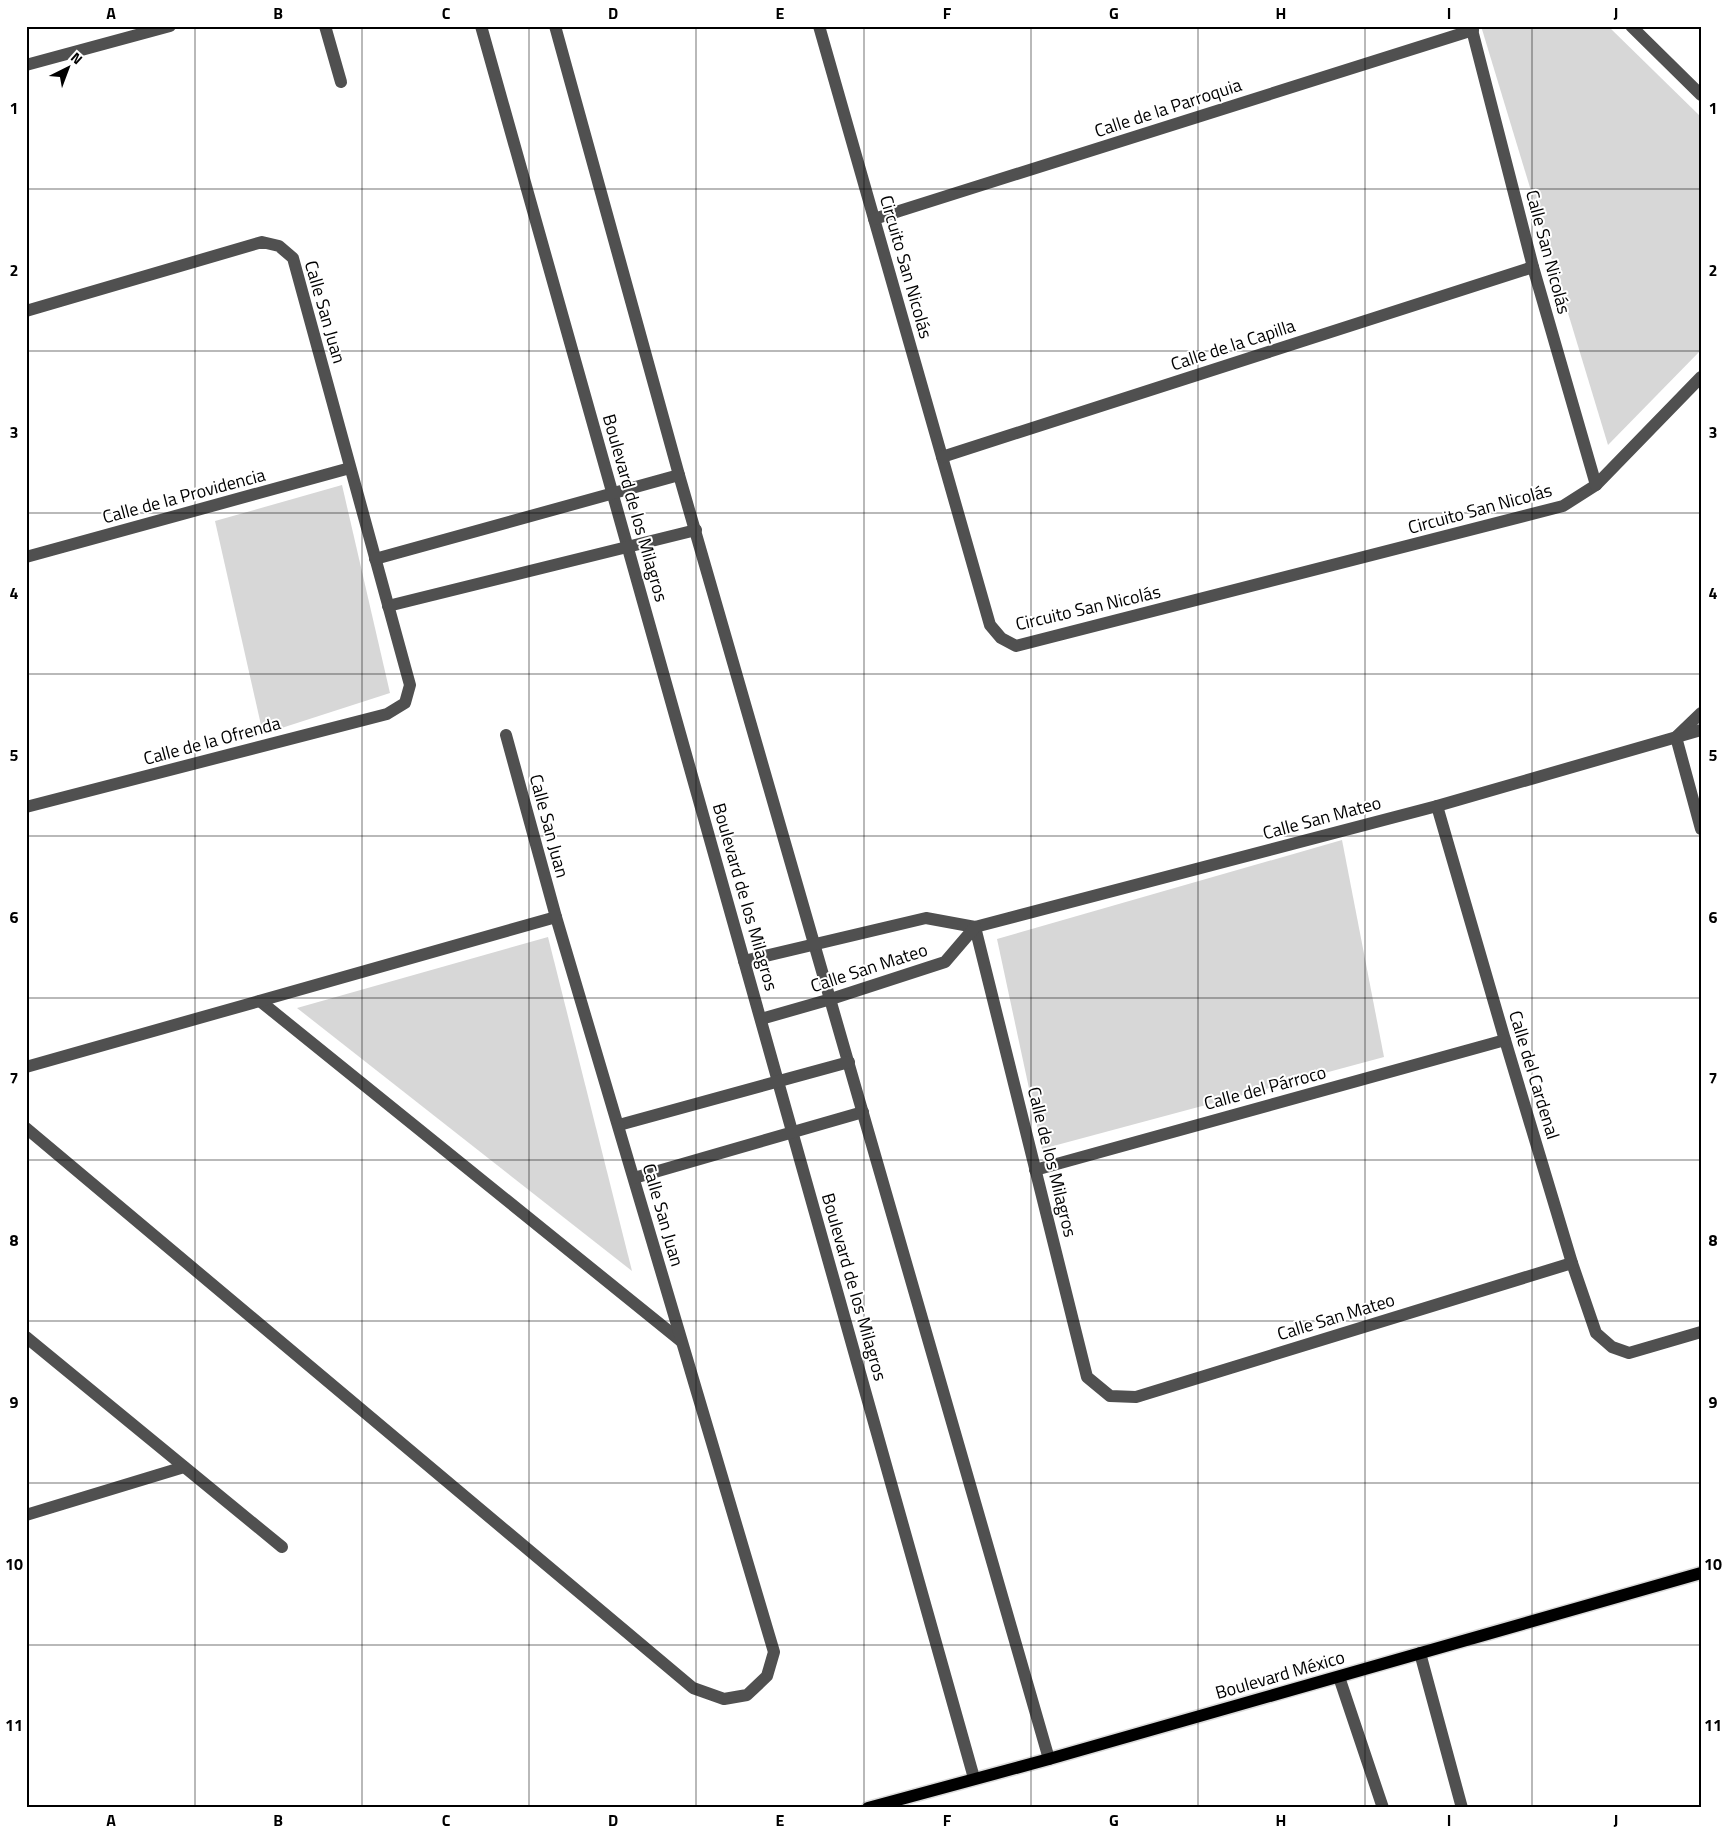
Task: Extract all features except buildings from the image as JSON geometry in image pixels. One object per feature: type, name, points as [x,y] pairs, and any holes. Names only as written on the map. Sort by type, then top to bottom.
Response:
[{"type":"main road","name":"Boulevard México","points":[[868,1808],[1049,1759],[1701,1573]]},
{"type":"street","points":[[26,66],[170,26]]},
{"type":"street","points":[[325,26],[341,82]]},
{"type":"street","name":"Boulevard de los Milagros","points":[[481,26],[974,1778]]},
{"type":"street","points":[[555,26],[679,475],[1049,1759]]},
{"type":"street","name":"Circuito San Nicolás","points":[[819,26],[990,625],[1001,638],[1016,646],[1562,506],[1596,485],[1701,377]]},
{"type":"street","points":[[1631,26],[1701,95]]},
{"type":"street","name":"Calle de la Parroquia","points":[[874,219],[1472,28]]},
{"type":"street","name":"Calle San Nicolás","points":[[1472,28],[1533,267],[1596,485]]},
{"type":"street","name":"Calle San Juan","points":[[26,311],[262,242],[279,246],[293,258],[410,685],[405,703]]},
{"type":"street","name":"Calle de la Capilla","points":[[942,457],[1533,267]]},
{"type":"street","name":"Calle de la Providencia","points":[[26,557],[350,468]]},
{"type":"street","points":[[375,559],[679,475]]},
{"type":"street","points":[[388,606],[696,530]]},
{"type":"street","name":"Calle de la Ofrenda","points":[[26,807],[387,714],[405,703]]},
{"type":"street","points":[[1701,713],[1676,737],[1701,829]]},
{"type":"street","name":"Calle San Mateo","points":[[744,960],[926,918],[975,927],[1437,806],[1701,730]]},
{"type":"street","name":"Calle San Juan","points":[[26,1128],[693,1688],[724,1699],[746,1695],[767,1676],[774,1652],[556,917],[506,735]]},
{"type":"street","name":"Calle del Cardenal","points":[[1437,806],[1572,1263],[1596,1332],[1612,1347],[1629,1353],[1701,1332]]},
{"type":"street","points":[[26,1067],[556,917]]},
{"type":"street","name":"Calle San Mateo","points":[[761,1019],[831,1000],[945,962],[975,927]]},
{"type":"street","name":"Calle de los Milagros","points":[[975,927],[1087,1377],[1110,1396]]},
{"type":"street","points":[[260,1001],[681,1340]]},
{"type":"street","name":"Calle del Párroco","points":[[1035,1170],[1505,1040]]},
{"type":"street","points":[[618,1125],[849,1062]]},
{"type":"street","points":[[634,1178],[863,1112]]},
{"type":"street","name":"Calle San Mateo","points":[[1110,1396],[1136,1397],[1572,1263]]},
{"type":"street","points":[[26,1337],[282,1547]]},
{"type":"street","points":[[26,1515],[184,1466]]},
{"type":"street","points":[[1420,1653],[1462,1808]]},
{"type":"street","points":[[1339,1677],[1383,1808]]},
{"type":"shaded area","points":[[1481,26],[1608,26],[1701,117],[1701,350],[1608,445]]},
{"type":"shaded area","points":[[342,485],[390,693],[263,734],[215,521]]},
{"type":"shaded area","points":[[1342,840],[1384,1057],[1042,1149],[997,939]]},
{"type":"shaded area","points":[[548,937],[632,1271],[297,1008]]}]
